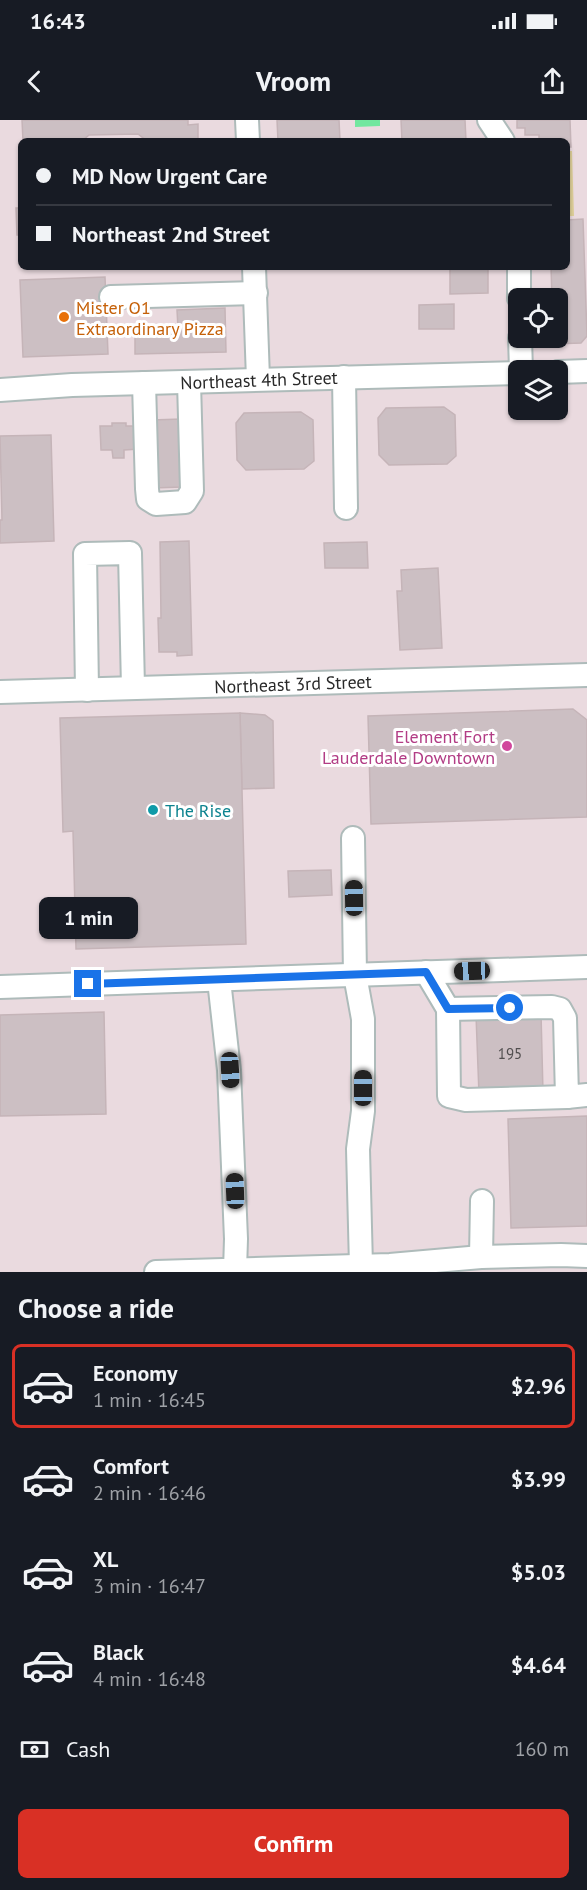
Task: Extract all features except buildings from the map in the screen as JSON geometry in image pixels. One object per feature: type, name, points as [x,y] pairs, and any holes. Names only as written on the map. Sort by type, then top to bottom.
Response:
[{"type":"street","points":[[248,120],[248,138]]},
{"type":"street","points":[[489,120],[501,138]]},
{"type":"street","points":[[254,270],[258,379]]},
{"type":"street","points":[[519,270],[519,288]]},
{"type":"street","points":[[111,297],[256,293]]},
{"type":"street","points":[[568,372],[587,371]]},
{"type":"street","name":"Northeast 4th Street","points":[[0,390],[72,385],[508,372]]},
{"type":"street","points":[[344,377],[346,508]]},
{"type":"street","points":[[144,384],[148,499],[156,504],[185,502],[192,491],[189,382]]},
{"type":"street","points":[[87,690],[85,554],[130,553],[132,688]]},
{"type":"street","name":"Northeast 3rd Street","points":[[0,692],[587,675]]},
{"type":"street","points":[[353,838],[355,975],[363,1019],[363,1111],[358,1149],[361,1266]]},
{"type":"street","points":[[0,987],[587,967]]},
{"type":"street","points":[[426,972],[448,1009],[449,1096],[466,1101],[577,1096],[565,1018],[560,1009],[552,1007],[448,1009]]},
{"type":"street","points":[[219,980],[230,1070],[235,1270]]},
{"type":"street","points":[[482,1201],[482,1257]]},
{"type":"street","points":[[156,1272],[331,1270],[361,1266],[450,1266],[482,1257],[587,1256]]},
{"type":"shaded area","points":[[355,120],[380,120],[380,126],[355,127]]},
{"type":"shaded area","points":[[570,151],[572,151],[574,216],[570,216]]},
{"type":"place","name":"Mister O1 Extraordinary Pizza","points":[[64,317]]},
{"type":"place","name":"Element Fort Lauderdale Downtown","points":[[507,746]]},
{"type":"place","name":"The Rise","points":[[153,810]]},
{"type":"route","points":[[88,984],[426,972],[448,1009],[510,1008]]}]
